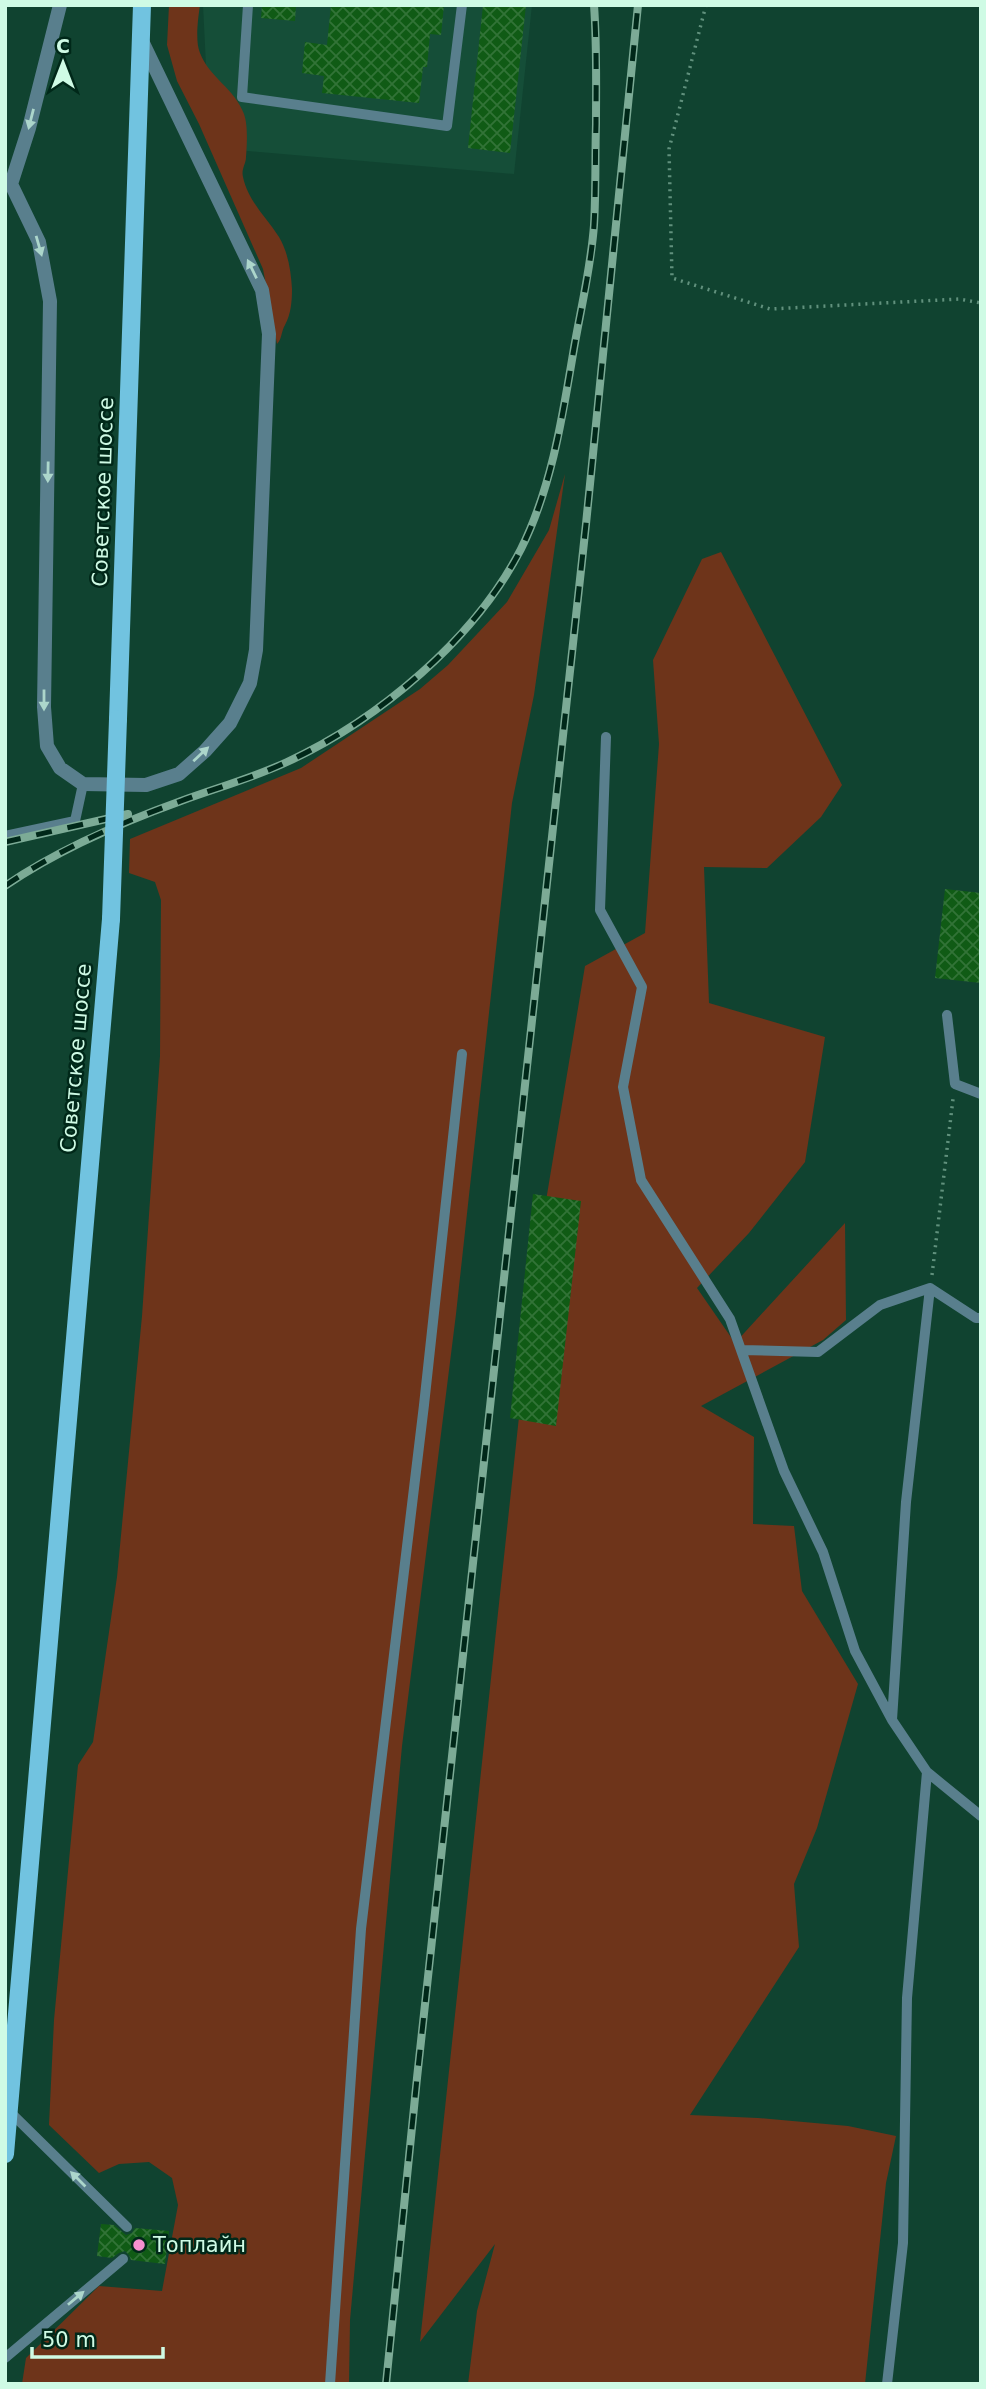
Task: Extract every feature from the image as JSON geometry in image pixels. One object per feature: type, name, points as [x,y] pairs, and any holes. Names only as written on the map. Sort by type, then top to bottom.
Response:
[{"type":"main road","name":"Советское шоссе","points":[[5,2154],[111,919],[142,5]]},
{"type":"street","points":[[60,5],[29,128],[8,184],[39,242],[50,300],[44,707],[47,746],[60,768],[83,784],[146,785],[178,774],[205,751],[230,723],[250,683],[256,650],[269,334],[262,290],[140,38]]},
{"type":"lane","points":[[248,5],[242,97],[447,127],[462,5]]},
{"type":"lane","points":[[606,737],[600,910],[642,987],[623,1087],[641,1180],[730,1319],[784,1471],[823,1552],[855,1651],[891,1720],[927,1772],[981,1816]]},
{"type":"lane","points":[[5,836],[75,821],[83,784]]},
{"type":"lane","points":[[947,1015],[955,1084],[981,1094]]},
{"type":"lane","points":[[330,2384],[361,1929],[422,1419],[462,1054]]},
{"type":"lane","points":[[741,1350],[818,1352],[880,1306],[930,1288]]},
{"type":"lane","points":[[930,1288],[976,1318],[981,1318]]},
{"type":"lane","points":[[891,1720],[906,1503],[930,1288]]},
{"type":"lane","points":[[887,2384],[902,2244],[907,1998],[927,1772]]},
{"type":"lane","points":[[9,2111],[127,2227]]},
{"type":"lane","points":[[5,2358],[123,2259]]},
{"type":"path","points":[[706,5],[670,149],[672,278],[770,309],[959,299],[981,303]]},
{"type":"path","points":[[930,1288],[955,1084]]},
{"type":"shaded area","points":[[169,5],[200,5],[197,36],[200,53],[209,69],[235,97],[244,114],[247,141],[243,169],[245,186],[282,243],[291,275],[290,312],[277,344],[263,269],[199,124],[177,81],[167,45]]},
{"type":"shaded area","points":[[203,5],[532,5],[514,174],[214,148],[209,126]]},
{"type":"shaded area","points":[[565,474],[534,695],[512,803],[456,1314],[402,1746],[350,2320],[349,2384],[22,2384],[26,2358],[99,2286],[162,2291],[178,2205],[172,2178],[149,2162],[119,2164],[99,2173],[49,2125],[54,2020],[78,1765],[93,1742],[117,1577],[142,1316],[160,1056],[161,900],[155,882],[129,873],[130,839],[301,768],[420,689],[448,665],[507,602],[549,530]]},
{"type":"shaded area","points":[[721,552],[842,785],[821,817],[767,868],[704,867],[709,1003],[825,1037],[805,1162],[749,1233],[697,1288],[735,1343],[845,1223],[846,1320],[823,1340],[701,1406],[754,1437],[753,1524],[794,1526],[802,1591],[858,1684],[817,1828],[794,1884],[799,1947],[690,2115],[848,2126],[896,2136],[886,2183],[865,2384],[468,2384],[477,2311],[495,2244],[420,2342],[535,1267],[585,966],[645,933],[659,744],[653,660],[702,559]]},
{"type":"building","points":[[262,5],[296,5],[295,21],[261,18]]},
{"type":"building","points":[[331,5],[444,5],[441,35],[430,34],[427,67],[423,67],[419,103],[322,93],[324,76],[302,73],[305,42],[327,45]]},
{"type":"building","points":[[483,5],[526,5],[510,153],[468,148]]},
{"type":"building","points":[[945,889],[981,893],[981,983],[935,978]]},
{"type":"building","points":[[533,1194],[581,1201],[556,1426],[510,1418]]},
{"type":"building","points":[[101,2224],[114,2225],[126,2235],[132,2233],[135,2228],[169,2231],[165,2264],[131,2260],[125,2251],[112,2258],[97,2256]]},
{"type":"railway","points":[[5,886],[90,838],[158,809],[274,768],[355,724],[421,674],[451,645],[501,582],[521,549],[548,478],[560,429],[588,274],[595,200],[594,5]]},
{"type":"railway","points":[[386,2384],[586,524],[638,5]]},
{"type":"railway","points":[[5,842],[128,814]]},
{"type":"place","name":"Топлайн","points":[[139,2245]]}]
